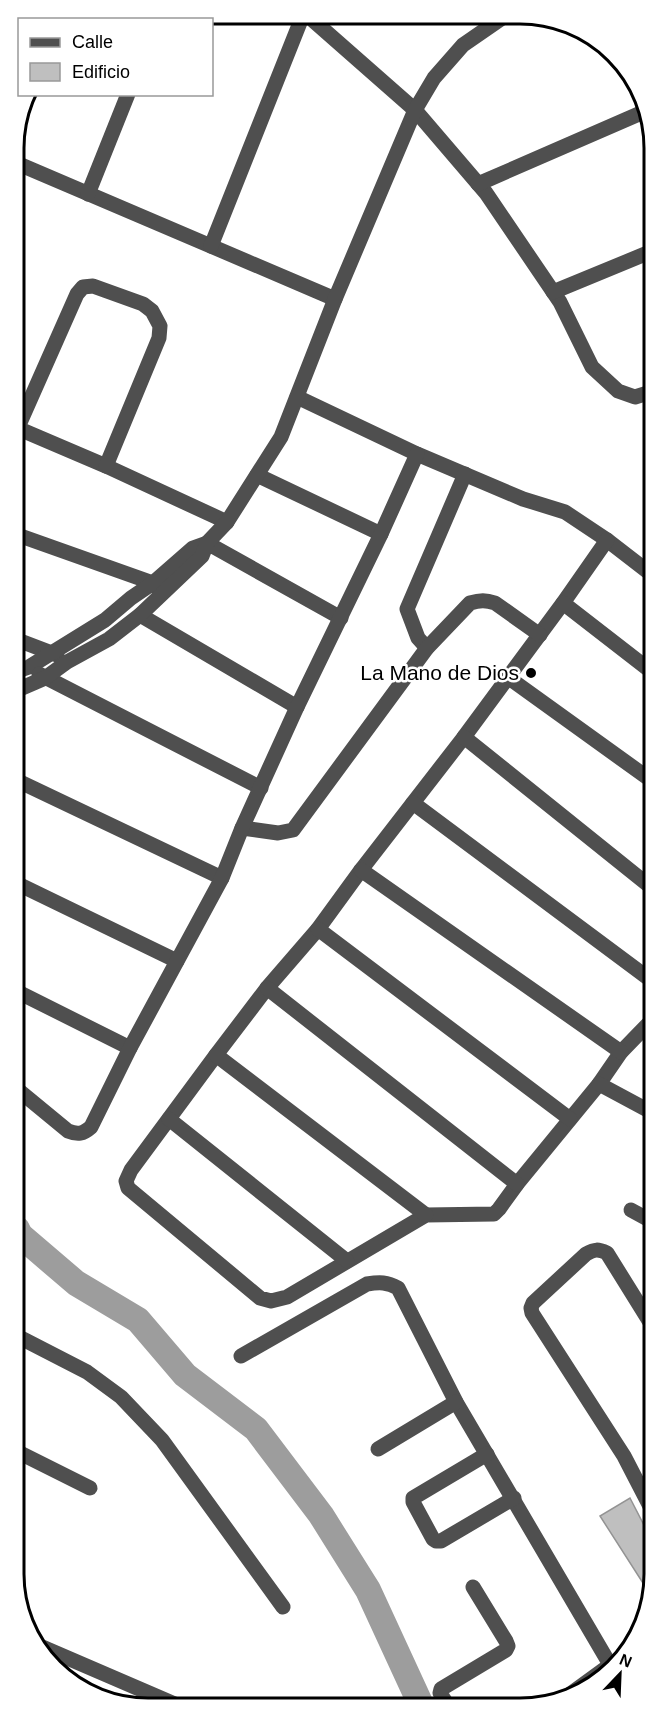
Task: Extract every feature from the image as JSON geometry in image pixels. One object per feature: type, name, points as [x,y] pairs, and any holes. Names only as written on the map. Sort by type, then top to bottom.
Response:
[{"type":"street","points":[[211,246],[301,24]]},
{"type":"street","points":[[315,24],[415,110],[486,193],[560,302],[592,367],[618,391],[635,397],[644,394]]},
{"type":"street","points":[[24,669],[105,620],[130,598],[157,588],[202,556],[207,543],[226,522],[282,437],[335,299],[415,110],[434,78],[463,45],[493,24]]},
{"type":"street","points":[[87,194],[127,96]]},
{"type":"street","points":[[478,184],[639,114]]},
{"type":"street","points":[[24,166],[335,299]]},
{"type":"street","points":[[553,292],[644,254]]},
{"type":"street","points":[[24,413],[77,294],[83,287],[93,286],[143,304],[152,311],[160,326],[159,338],[106,466]]},
{"type":"street","points":[[297,398],[523,500],[565,512],[644,569]]},
{"type":"street","points":[[24,434],[106,466],[226,522]]},
{"type":"street","points":[[24,1095],[68,1131],[75,1134],[84,1133],[91,1127],[130,1048],[222,878],[297,707],[417,454]]},
{"type":"street","points":[[427,648],[418,638],[406,609],[465,474]]},
{"type":"street","points":[[256,475],[381,534]]},
{"type":"street","points":[[24,537],[157,588]]},
{"type":"street","points":[[606,540],[509,678],[318,929],[267,988],[216,1055],[128,1175],[126,1181],[128,1188],[260,1298],[271,1301],[286,1297],[426,1215],[494,1214],[621,1053],[644,1030]]},
{"type":"street","points":[[207,543],[340,618]]},
{"type":"street","points":[[24,687],[45,678],[67,662],[109,639],[140,615],[157,588]]},
{"type":"street","points":[[242,828],[278,833],[293,830],[427,648],[470,603],[487,600],[495,603],[540,635]]},
{"type":"street","points":[[563,603],[644,666]]},
{"type":"street","points":[[140,615],[297,707]]},
{"type":"street","points":[[24,642],[53,653],[67,662]]},
{"type":"street","points":[[24,671],[45,678],[261,788]]},
{"type":"street","points":[[509,678],[644,775]]},
{"type":"street","points":[[464,737],[644,882]]},
{"type":"street","points":[[24,784],[222,878]]},
{"type":"street","points":[[413,803],[644,975]]},
{"type":"street","points":[[361,870],[621,1053]]},
{"type":"street","points":[[24,887],[177,962]]},
{"type":"street","points":[[318,929],[570,1119]]},
{"type":"street","points":[[267,988],[517,1184]]},
{"type":"street","points":[[24,996],[130,1048]]},
{"type":"street","points":[[216,1055],[426,1215]]},
{"type":"street","points":[[598,1084],[644,1108]]},
{"type":"street","points":[[169,1119],[347,1261]]},
{"type":"street","points":[[631,1210],[644,1217]]},
{"type":"street","points":[[644,1311],[607,1253],[595,1249],[586,1254],[533,1303],[531,1308],[532,1313],[624,1456],[644,1495]]},
{"type":"street","points":[[241,1356],[367,1284],[389,1283],[398,1288],[456,1402],[598,1644]]},
{"type":"street","points":[[24,1340],[87,1372],[121,1397],[162,1440],[283,1607]]},
{"type":"street","points":[[378,1449],[456,1402]]},
{"type":"street","points":[[488,1454],[413,1498],[433,1539],[441,1540],[514,1498]]},
{"type":"street","points":[[24,1455],[90,1488]]},
{"type":"street","points":[[443,1698],[440,1693],[441,1689],[506,1650],[508,1646],[473,1587]]},
{"type":"street","points":[[52,1651],[160,1698]]},
{"type":"building","points":[[630,1498],[644,1525],[644,1584],[600,1516]]},
{"type":"waterway","points":[[24,1238],[76,1283],[138,1320],[185,1375],[256,1429],[321,1515],[368,1590],[418,1698]]},
{"type":"place","name":"La Mano de Dios","points":[[531,673]]}]
